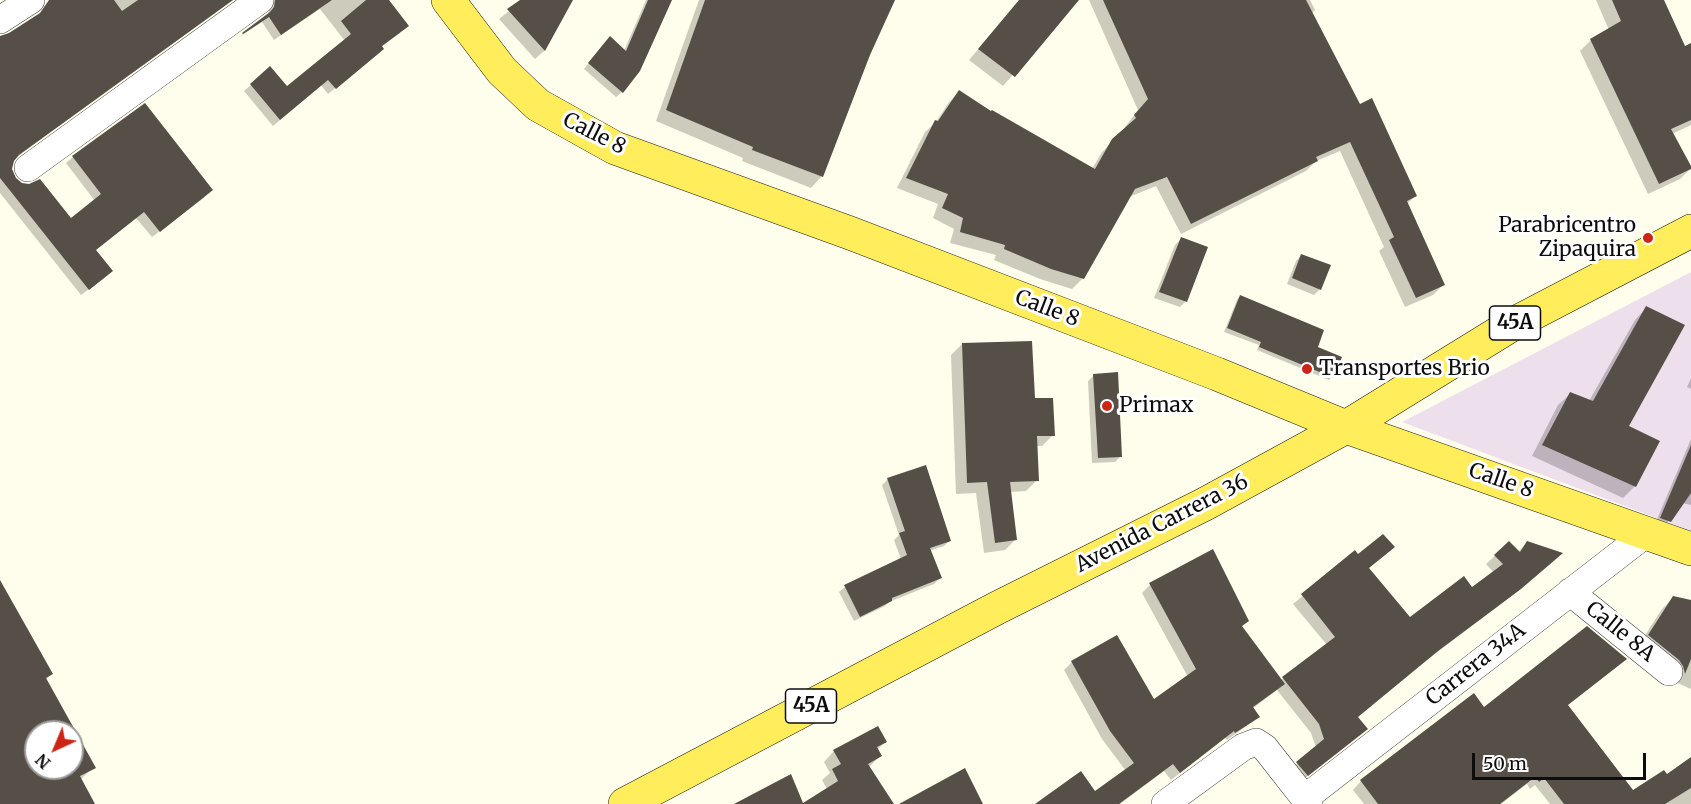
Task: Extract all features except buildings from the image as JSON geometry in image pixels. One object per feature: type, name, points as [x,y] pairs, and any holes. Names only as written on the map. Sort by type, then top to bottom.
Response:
[{"type":"main road","name":"Calle 8","points":[[448,0],[502,71],[538,105],[615,148],[904,254],[1208,371],[1346,427],[1691,549]]},
{"type":"main road","name":"Avenida Carrera 36","points":[[624,804],[997,608],[1205,504],[1346,427],[1513,324],[1691,231]]},
{"type":"street","points":[[0,20],[31,0]]},
{"type":"street","points":[[28,168],[260,0]]},
{"type":"street","name":"Carrera 34A","points":[[1307,801],[1647,532]]},
{"type":"street","name":"Calle 8A","points":[[1570,592],[1669,672]]},
{"type":"street","points":[[1165,804],[1244,747],[1256,742],[1265,748],[1307,801]]},
{"type":"shaded area","points":[[1691,272],[1691,531],[1402,422]]},
{"type":"place","name":"Parabricentro Zipaquira","points":[[1648,238]]},
{"type":"place","name":"Transportes Brio","points":[[1307,369]]},
{"type":"place","name":"Primax","points":[[1107,406]]}]
